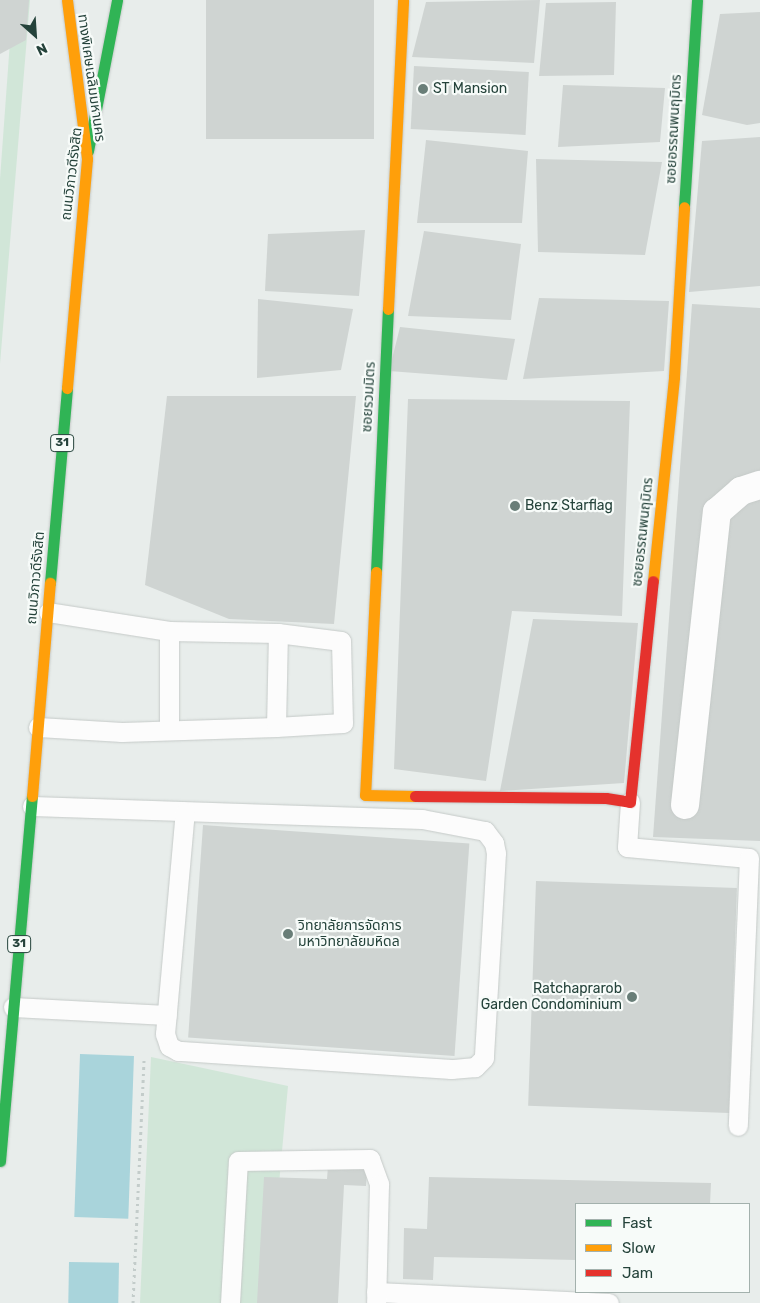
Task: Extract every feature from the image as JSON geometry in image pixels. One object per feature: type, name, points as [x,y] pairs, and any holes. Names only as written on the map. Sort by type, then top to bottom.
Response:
[{"type":"main road","name":"ทางพิเศษเฉลิมมหานคร","points":[[67,0],[87,159]]},
{"type":"main road","name":"ถนนวิภาวดีรังสิต","points":[[0,1161],[87,159],[117,0]]},
{"type":"main road","name":"ซอยรวมมิตร","points":[[365,795],[403,0]]},
{"type":"main road","name":"ซอยอรรณพนฤมิตร","points":[[630,802],[674,377],[697,0]]},
{"type":"main road","points":[[365,795],[606,798],[630,802]]},
{"type":"street","points":[[685,805],[717,512],[740,490],[760,485]]},
{"type":"lane","points":[[38,727],[122,732],[343,723],[342,641],[278,633],[169,631],[48,612]]},
{"type":"lane","points":[[169,631],[169,729]]},
{"type":"lane","points":[[276,727],[278,633]]},
{"type":"lane","points":[[362,819],[365,795]]},
{"type":"lane","points":[[630,802],[628,847],[749,858],[738,1126]]},
{"type":"lane","points":[[32,806],[185,812],[362,819],[422,819],[485,832],[494,843],[484,1058],[475,1067],[451,1069],[178,1051],[169,1046],[167,1015],[185,812]]},
{"type":"lane","points":[[13,1007],[146,1012],[167,1015]]},
{"type":"lane","points":[[230,1303],[238,1161],[370,1158],[379,1184],[376,1297],[609,1303]]},
{"type":"path","points":[[133,1303],[146,1012]]},
{"type":"green space","points":[[13,0],[30,0],[0,364],[0,179]]},
{"type":"green space","points":[[151,1057],[288,1086],[268,1303],[140,1303]]},
{"type":"water","points":[[80,1054],[134,1056],[128,1219],[74,1217]]},
{"type":"water","points":[[69,1262],[119,1263],[118,1303],[68,1303]]},
{"type":"building","points":[[0,0],[29,0],[26,40],[0,54]]},
{"type":"building","points":[[206,0],[374,0],[374,139],[206,139]]},
{"type":"building","points":[[540,0],[534,63],[412,57],[426,2]]},
{"type":"building","points":[[616,2],[614,75],[539,76],[546,3]]},
{"type":"building","points":[[760,12],[760,123],[747,125],[702,115],[720,14]]},
{"type":"building","name":"ST Mansion","points":[[414,66],[529,72],[526,135],[411,129]]},
{"type":"building","points":[[563,85],[665,88],[660,142],[558,147]]},
{"type":"building","points":[[760,137],[760,286],[689,292],[702,141]]},
{"type":"building","points":[[426,140],[528,151],[522,223],[417,223]]},
{"type":"building","points":[[536,159],[662,162],[645,255],[538,252]]},
{"type":"building","points":[[365,230],[359,296],[265,291],[268,234]]},
{"type":"building","points":[[424,231],[521,244],[511,320],[408,316]]},
{"type":"building","points":[[539,298],[669,301],[664,371],[523,379]]},
{"type":"building","points":[[258,299],[353,309],[341,370],[257,378]]},
{"type":"building","points":[[692,304],[760,308],[760,841],[653,837]]},
{"type":"building","points":[[400,327],[515,339],[507,380],[389,371]]},
{"type":"building","points":[[167,396],[356,396],[334,624],[229,619],[145,585]]},
{"type":"building","name":"Benz Starflag","points":[[408,399],[630,401],[622,616],[512,611],[486,781],[394,769]]},
{"type":"building","points":[[533,619],[638,623],[624,783],[500,791]]},
{"type":"building","points":[[203,825],[469,844],[454,1056],[188,1037]]},
{"type":"building","name":"Ratchaprarob Garden Condominium","points":[[536,881],[737,888],[729,1113],[528,1106]]},
{"type":"building","points":[[328,1166],[367,1168],[366,1186],[344,1185],[338,1303],[257,1303],[264,1177],[327,1179]]},
{"type":"building","points":[[429,1177],[711,1183],[710,1203],[575,1203],[575,1260],[434,1257],[433,1280],[403,1279],[404,1228],[427,1229]]},
{"type":"traffic: fast","points":[[88,151],[117,0]]},
{"type":"traffic: fast","points":[[684,207],[697,0]]},
{"type":"traffic: fast","points":[[376,572],[388,309]]},
{"type":"traffic: fast","points":[[50,583],[67,388]]},
{"type":"traffic: fast","points":[[0,1161],[32,796]]},
{"type":"traffic: slow","points":[[67,0],[87,159],[67,388]]},
{"type":"traffic: slow","points":[[388,309],[403,0]]},
{"type":"traffic: slow","points":[[653,581],[674,377],[684,207]]},
{"type":"traffic: slow","points":[[376,572],[365,795],[415,796]]},
{"type":"traffic: slow","points":[[32,796],[50,583]]},
{"type":"traffic: jam","points":[[415,796],[606,798],[630,802],[653,581]]},
{"type":"place","name":"ST Mansion","points":[[423,89]]},
{"type":"place","name":"Benz Starflag","points":[[515,506]]},
{"type":"place","name":"วิทยาลัยการจัดการ มหาวิทยาลัยมหิดล","points":[[288,934]]},
{"type":"place","name":"Ratchaprarob Garden Condominium","points":[[632,997]]}]
